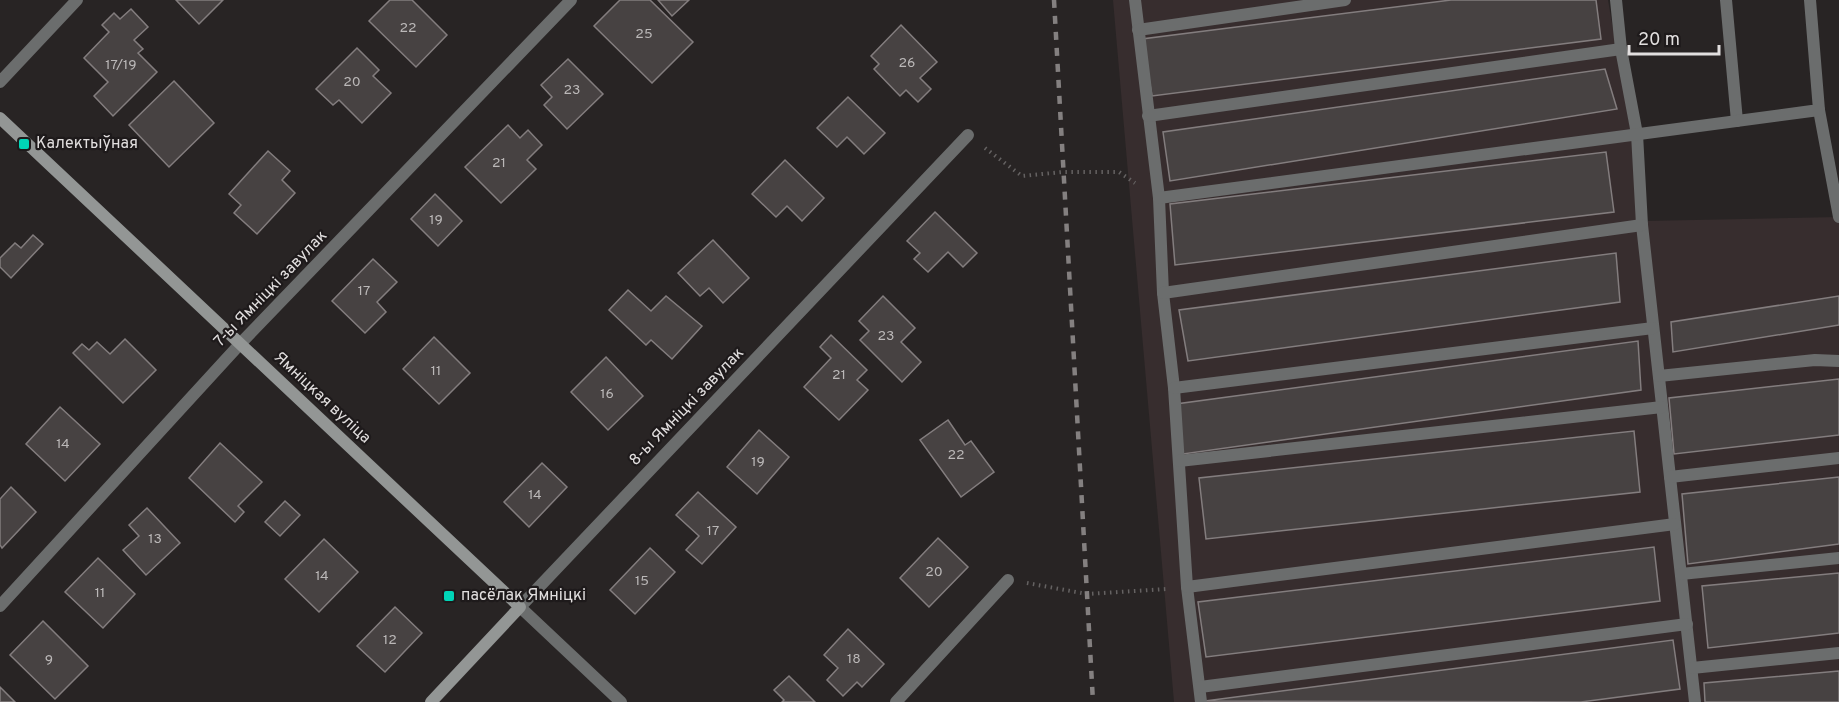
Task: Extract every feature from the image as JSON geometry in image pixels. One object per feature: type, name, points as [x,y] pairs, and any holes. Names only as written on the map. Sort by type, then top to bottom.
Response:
[{"type":"main road","name":"Ямніцкая вуліца","points":[[0,118],[520,607]]},
{"type":"main road","name":"8-ы Ямніцкі завулак","points":[[431,702],[520,607]]},
{"type":"street","points":[[0,82],[77,0]]},
{"type":"street","name":"7-ы Ямніцкі завулак","points":[[0,606],[240,344],[571,0]]},
{"type":"street","points":[[1135,0],[1159,198],[1163,293],[1174,388],[1188,587],[1202,702]]},
{"type":"street","points":[[1138,30],[1345,0]]},
{"type":"street","points":[[1616,0],[1621,49],[1637,134],[1642,225],[1695,702]]},
{"type":"street","points":[[1726,0],[1737,121]]},
{"type":"street","points":[[1810,0],[1819,110],[1839,217]]},
{"type":"street","points":[[1148,116],[1621,49]]},
{"type":"street","points":[[1159,198],[1819,110]]},
{"type":"street","name":"8-ы Ямніцкі завулак","points":[[520,607],[968,135]]},
{"type":"street","points":[[1163,293],[1642,225]]},
{"type":"street","points":[[1174,388],[1653,328]]},
{"type":"street","points":[[1659,376],[1815,360],[1839,361]]},
{"type":"street","points":[[1179,461],[1662,407]]},
{"type":"street","points":[[1670,477],[1839,458]]},
{"type":"street","points":[[1188,587],[1675,524]]},
{"type":"street","points":[[1681,574],[1839,558]]},
{"type":"street","points":[[896,702],[1008,580]]},
{"type":"street","name":"Ямніцкая вуліца","points":[[520,607],[621,702]]},
{"type":"street","points":[[1200,687],[1687,624]]},
{"type":"street","points":[[1692,668],[1839,654]]},
{"type":"path","points":[[968,135],[1022,176],[1063,172],[1119,172],[1159,198]]},
{"type":"path","points":[[1008,580],[1087,594],[1188,587]]},
{"type":"shaded area","points":[[1113,0],[1608,0],[1646,221],[1839,217],[1839,702],[1174,702]]},
{"type":"building","points":[[176,0],[223,0],[199,24]]},
{"type":"building","points":[[390,0],[412,0],[447,35],[416,67],[369,21]]},
{"type":"building","points":[[620,0],[650,0],[693,42],[652,83],[594,26]]},
{"type":"building","points":[[658,0],[689,0],[672,16]]},
{"type":"building","points":[[1451,0],[1596,0],[1601,39],[1152,96],[1142,39]]},
{"type":"building","points":[[131,9],[148,27],[134,40],[143,49],[138,53],[157,72],[113,116],[94,96],[108,82],[84,58],[109,32],[102,25],[114,13],[120,19]]},
{"type":"building","points":[[901,25],[937,62],[920,78],[931,89],[918,102],[906,90],[900,96],[874,69],[879,64],[871,56]]},
{"type":"building","points":[[357,48],[379,70],[373,76],[391,93],[362,123],[339,100],[333,105],[316,89]]},
{"type":"building","points":[[568,59],[603,94],[567,129],[544,105],[552,97],[541,85]]},
{"type":"building","points":[[1605,69],[1617,109],[1170,181],[1163,132]]},
{"type":"building","points":[[174,81],[214,123],[169,167],[129,125]]},
{"type":"building","points":[[848,97],[885,133],[864,154],[847,137],[837,147],[817,128]]},
{"type":"building","points":[[508,125],[520,138],[528,130],[542,145],[527,160],[536,169],[501,203],[465,167]]},
{"type":"building","points":[[268,151],[290,171],[282,180],[295,193],[257,234],[234,213],[241,205],[229,194]]},
{"type":"building","points":[[1606,152],[1614,212],[1175,265],[1170,204]]},
{"type":"building","points":[[785,160],[824,198],[802,221],[787,206],[776,217],[752,194]]},
{"type":"building","points":[[435,194],[462,221],[438,246],[411,219]]},
{"type":"building","points":[[935,212],[977,253],[963,267],[948,252],[928,272],[914,259],[920,253],[907,241]]},
{"type":"building","points":[[33,235],[43,244],[11,278],[0,267],[0,258],[15,243],[21,248]]},
{"type":"building","points":[[713,240],[749,278],[723,303],[709,288],[700,296],[678,273]]},
{"type":"building","points":[[1616,253],[1620,302],[1188,361],[1179,310]]},
{"type":"building","points":[[373,259],[397,282],[377,302],[386,312],[365,333],[332,301]]},
{"type":"building","points":[[628,290],[651,311],[666,296],[702,326],[672,359],[651,340],[646,345],[609,310]]},
{"type":"building","points":[[883,296],[915,328],[901,342],[921,362],[902,382],[860,340],[869,331],[859,321]]},
{"type":"building","points":[[1839,296],[1839,325],[1673,352],[1671,322]]},
{"type":"building","points":[[831,335],[867,370],[857,380],[868,390],[839,420],[804,387],[831,358],[820,347]]},
{"type":"building","points":[[434,337],[470,373],[439,404],[403,369]]},
{"type":"building","points":[[125,339],[156,370],[123,403],[73,353],[82,344],[89,350],[97,342],[110,354]]},
{"type":"building","points":[[1638,341],[1641,390],[1183,454],[1176,404]]},
{"type":"building","points":[[606,357],[643,396],[608,430],[571,392]]},
{"type":"building","points":[[1839,379],[1839,435],[1674,454],[1669,398]]},
{"type":"building","points":[[60,407],[100,444],[65,481],[26,444]]},
{"type":"building","points":[[948,420],[965,445],[971,441],[994,472],[961,497],[920,440]]},
{"type":"building","points":[[759,430],[789,457],[757,494],[727,467]]},
{"type":"building","points":[[1634,431],[1640,492],[1206,539],[1199,478]]},
{"type":"building","points":[[220,443],[262,482],[238,506],[244,512],[235,522],[189,478]]},
{"type":"building","points":[[542,463],[567,487],[529,527],[504,502]]},
{"type":"building","points":[[1839,477],[1839,544],[1688,564],[1682,494]]},
{"type":"building","points":[[11,487],[36,512],[2,548],[0,545],[0,499]]},
{"type":"building","points":[[698,492],[736,527],[702,564],[686,550],[699,536],[676,515]]},
{"type":"building","points":[[285,501],[300,515],[280,536],[265,522]]},
{"type":"building","points":[[147,508],[180,543],[146,575],[123,550],[139,536],[129,525]]},
{"type":"building","points":[[938,538],[968,567],[929,607],[900,578]]},
{"type":"building","points":[[324,539],[358,572],[319,612],[285,579]]},
{"type":"building","points":[[1654,547],[1660,601],[1206,657],[1198,602]]},
{"type":"building","points":[[650,548],[675,572],[635,614],[610,590]]},
{"type":"building","points":[[98,558],[135,594],[103,628],[65,592]]},
{"type":"building","points":[[1839,573],[1839,633],[1708,648],[1702,586]]},
{"type":"building","points":[[395,607],[422,633],[385,672],[357,646]]},
{"type":"building","points":[[43,621],[88,666],[55,699],[10,655]]},
{"type":"building","points":[[848,629],[884,664],[862,687],[857,682],[843,696],[827,680],[838,668],[824,655]]},
{"type":"building","points":[[1673,640],[1680,689],[1581,702],[1205,701]]},
{"type":"building","points":[[1839,671],[1839,702],[1705,702],[1704,683]]},
{"type":"building","points":[[789,676],[815,702],[782,702],[784,700],[774,690]]},
{"type":"building","points":[[0,687],[15,702],[0,702]]},
{"type":"railway","points":[[1054,0],[1093,702]]},
{"type":"place","name":"Калектыўная","points":[[24,144]]},
{"type":"place","name":"пасёлак Ямніцкі","points":[[449,596]]}]
